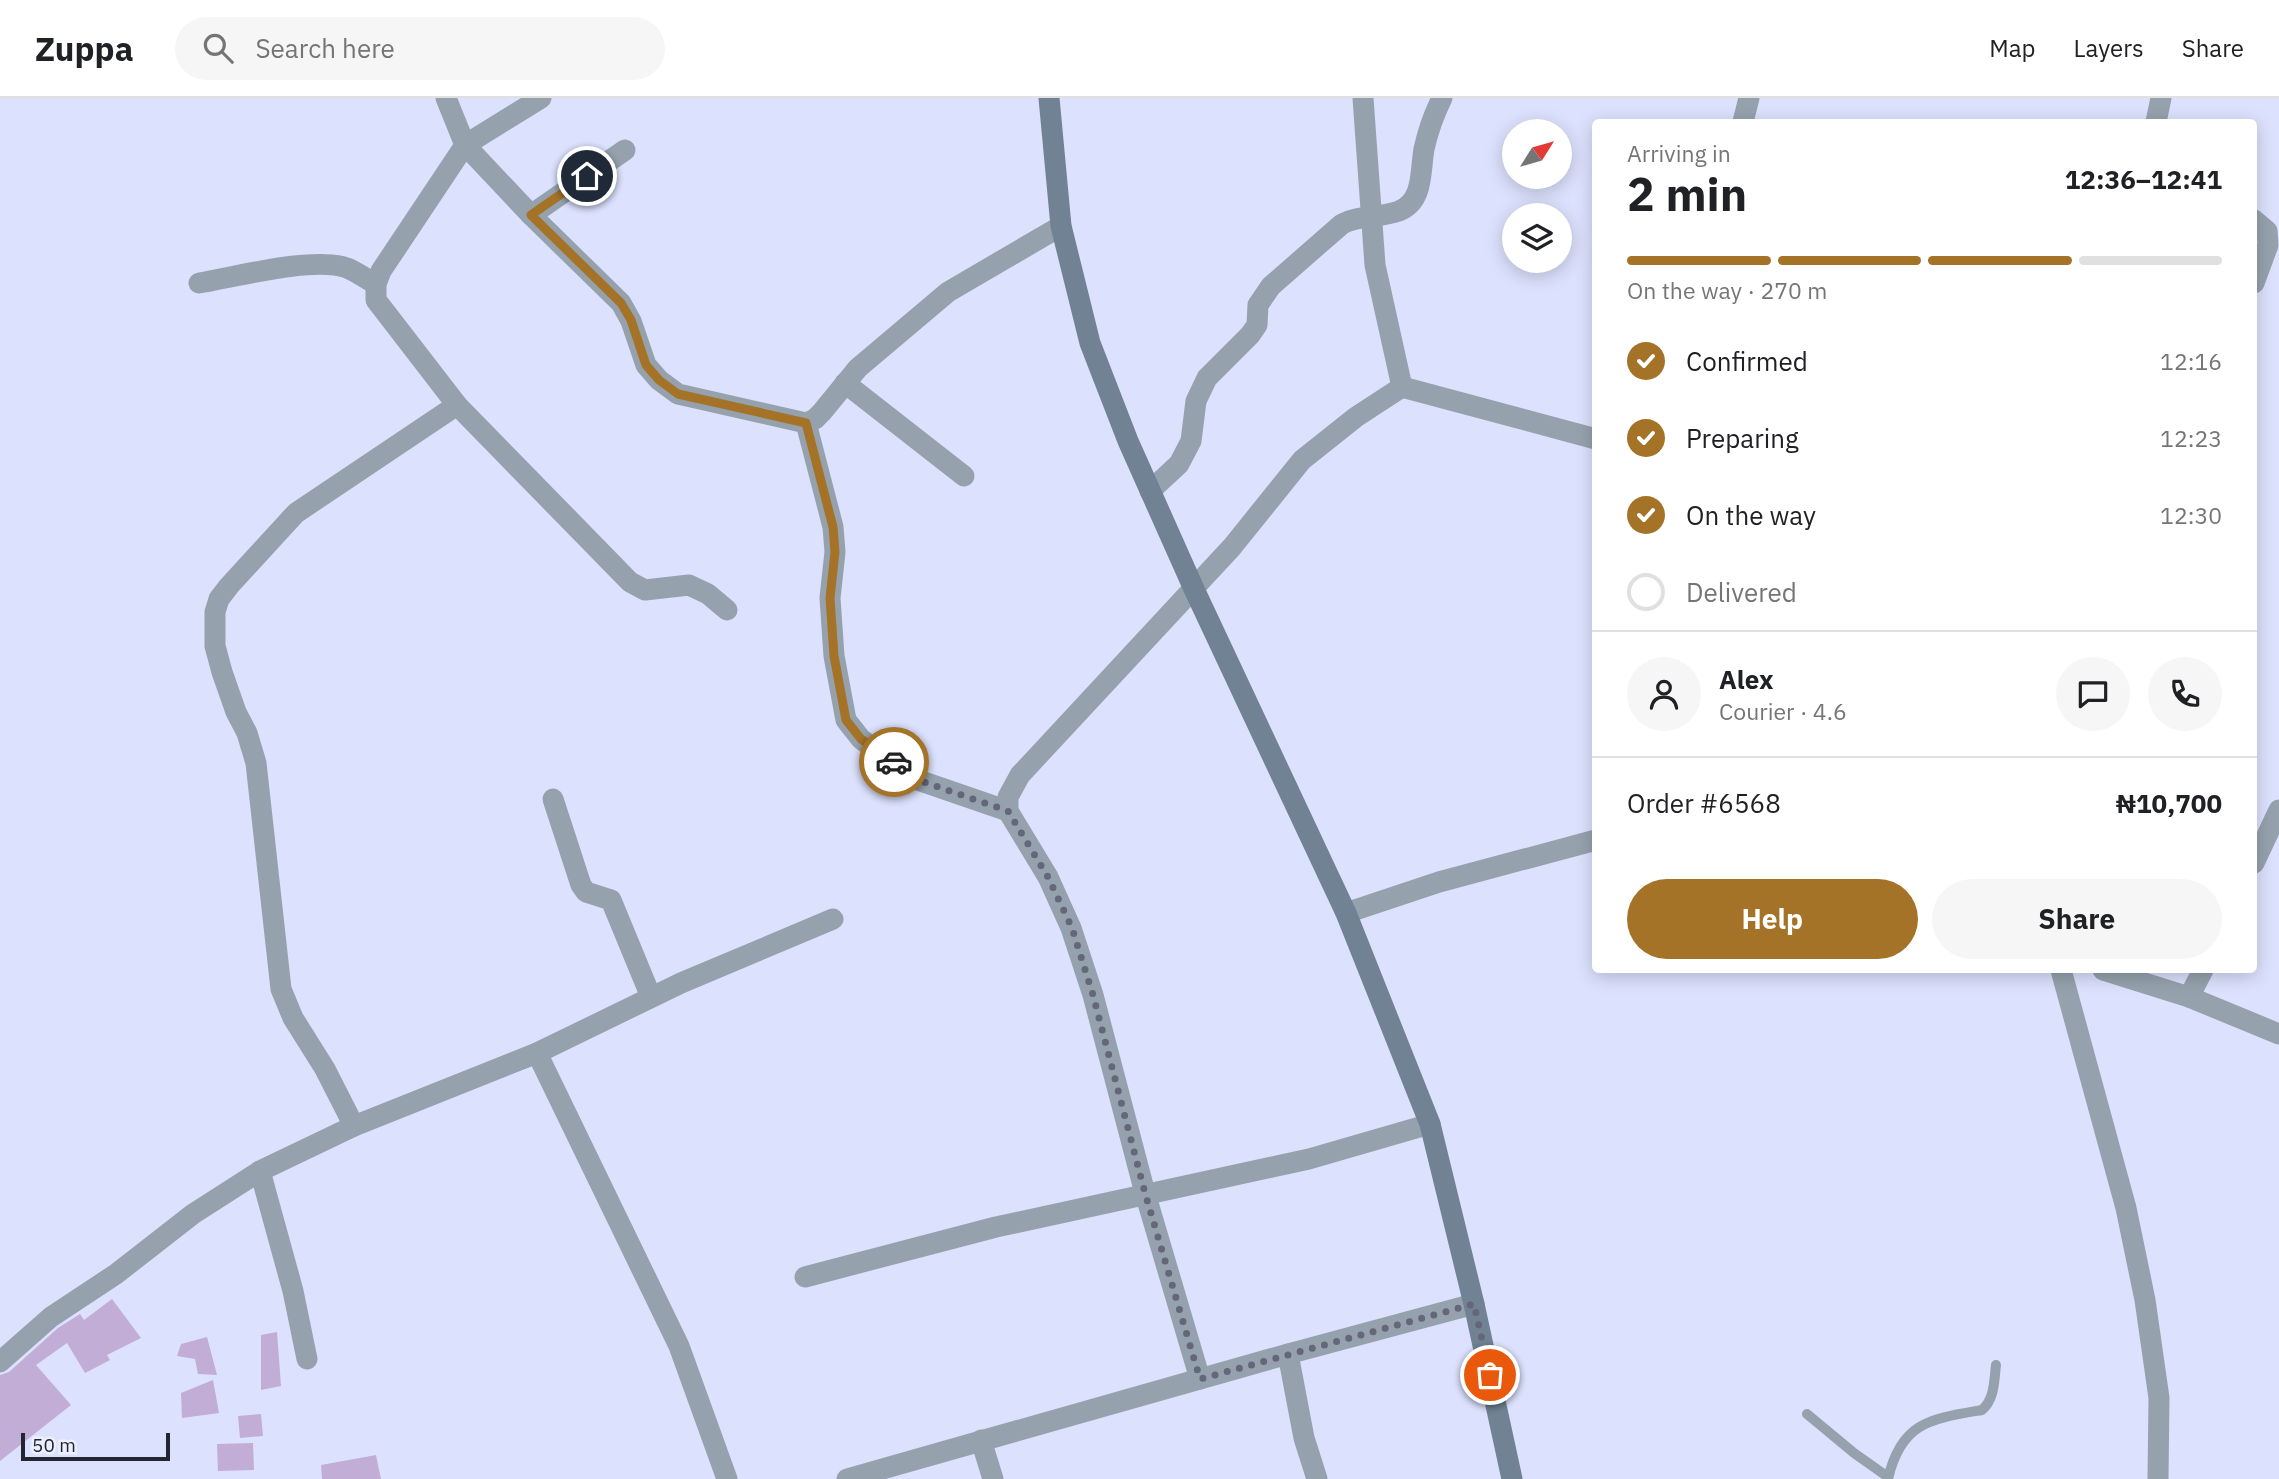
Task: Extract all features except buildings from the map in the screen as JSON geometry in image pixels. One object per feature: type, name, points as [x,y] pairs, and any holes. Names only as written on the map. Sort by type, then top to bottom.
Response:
[{"type":"street","points":[[446,98],[465,145],[531,215],[621,303],[631,320],[646,365],[659,380],[678,394],[806,423],[822,412],[858,368],[948,292],[1061,226]]},
{"type":"street","points":[[541,98],[465,145],[381,271],[376,284],[376,300],[457,405],[630,582],[645,590],[689,585],[708,594],[727,610]]},
{"type":"street","points":[[1049,98],[1061,226],[1090,343],[1128,441],[1194,589],[1346,913],[1430,1124],[1513,1479]]},
{"type":"street","points":[[1150,491],[1179,464],[1191,441],[1196,401],[1207,377],[1250,335],[1257,325],[1258,305],[1271,286],[1342,224],[1353,218],[1399,211],[1411,204],[1419,189],[1424,150],[1433,117],[1443,98]]},
{"type":"street","points":[[1744,119],[1749,98]]},
{"type":"street","points":[[2157,119],[2161,98]]},
{"type":"street","points":[[1361,100],[1375,265],[1402,387]]},
{"type":"street","points":[[531,215],[625,150]]},
{"type":"street","points":[[2257,223],[2267,231],[2268,245],[2257,275]]},
{"type":"street","points":[[199,283],[326,264],[346,268],[376,284]]},
{"type":"street","points":[[845,383],[964,476]]},
{"type":"street","points":[[1200,1379],[1145,1193],[1093,995],[1072,928],[1048,877],[1008,811],[1008,797],[1020,775],[1232,547],[1302,460],[1356,417],[1402,387],[1592,438]]},
{"type":"street","points":[[354,1126],[325,1069],[293,1018],[281,989],[256,763],[247,733],[222,673],[215,646],[215,612],[219,599],[229,586],[296,513],[457,405]]},
{"type":"street","points":[[806,423],[833,527],[835,552],[830,598],[834,656],[846,720],[861,739],[915,779],[1008,811]]},
{"type":"street","points":[[553,799],[581,885],[586,892],[611,900],[651,997]]},
{"type":"street","points":[[2257,857],[2279,810]]},
{"type":"street","points":[[1346,913],[1439,882],[1592,841]]},
{"type":"street","points":[[0,1362],[51,1317],[116,1273],[193,1214],[260,1171],[354,1126],[537,1053],[651,997],[834,919]]},
{"type":"street","points":[[2062,973],[2126,1208],[2145,1300],[2159,1398],[2158,1479]]},
{"type":"street","points":[[2113,973],[2189,997],[2279,1034]]},
{"type":"street","points":[[2189,997],[2201,973]]},
{"type":"street","points":[[537,1053],[679,1346],[727,1479]]},
{"type":"street","points":[[805,1277],[996,1227],[1308,1159],[1430,1124]]},
{"type":"street","points":[[260,1171],[293,1291],[307,1359]]},
{"type":"street","points":[[847,1479],[1474,1304]]},
{"type":"street","points":[[1288,1354],[1304,1438],[1317,1479]]},
{"type":"street","points":[[981,1440],[993,1479]]},
{"type":"lane","points":[[1807,1414],[1888,1478],[1897,1451],[1904,1438],[1915,1427],[1936,1418],[1982,1410],[1988,1405],[1996,1364]]},
{"type":"way so far","points":[[894,762],[915,779],[1008,811],[1048,877],[1072,928],[1093,995],[1145,1193],[1200,1379],[1474,1304],[1490,1375]]},
{"type":"route","points":[[587,176],[531,215],[621,303],[631,320],[646,365],[659,380],[678,394],[806,423],[833,527],[835,552],[830,598],[834,656],[846,720],[861,739],[894,762]]}]
